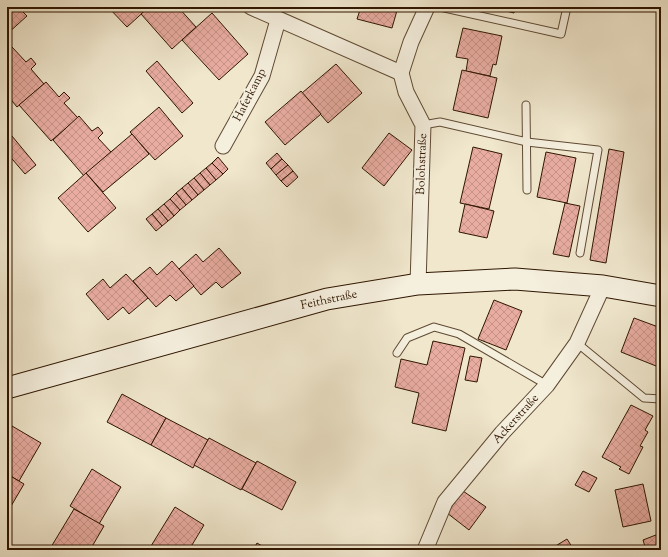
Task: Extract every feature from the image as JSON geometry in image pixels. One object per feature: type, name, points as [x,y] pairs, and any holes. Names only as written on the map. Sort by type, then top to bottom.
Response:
[{"type":"main road","name":"Feithstraße","points":[[7,388],[327,299],[418,284],[515,279],[603,286],[661,296]]},
{"type":"street","points":[[251,7],[401,73],[411,42],[427,7]]},
{"type":"street","name":"Haferkamp","points":[[223,146],[262,76],[278,20]]},
{"type":"street","name":"Bolohstraße","points":[[401,73],[406,92],[423,124],[418,284]]},
{"type":"street","name":"Ackerstraße","points":[[425,550],[445,502],[502,433],[546,385],[577,343],[603,286]]},
{"type":"lane","points":[[440,7],[561,34],[568,7]]},
{"type":"lane","points":[[526,105],[527,190]]},
{"type":"lane","points":[[423,124],[440,122],[527,142],[598,150],[580,253]]},
{"type":"lane","points":[[397,353],[407,338],[434,327],[459,334],[546,385]]},
{"type":"lane","points":[[577,343],[644,398],[661,399]]},
{"type":"building","points":[[7,7],[18,7],[27,16],[7,34]]},
{"type":"building","points":[[108,7],[149,7],[127,27]]},
{"type":"building","points":[[149,7],[178,7],[196,27],[172,49],[141,14]]},
{"type":"building","points":[[361,7],[398,7],[392,28],[357,19]]},
{"type":"building","points":[[490,7],[515,7],[514,13]]},
{"type":"building","points":[[212,13],[248,54],[219,80],[182,40]]},
{"type":"building","points":[[463,28],[502,36],[496,65],[493,64],[490,76],[466,71],[468,59],[456,57]]},
{"type":"building","points":[[12,47],[26,62],[31,58],[36,64],[31,69],[44,84],[17,107],[7,95],[7,52]]},
{"type":"building","points":[[157,61],[193,103],[182,113],[146,71]]},
{"type":"building","points":[[336,64],[362,93],[328,123],[302,93]]},
{"type":"building","points":[[462,70],[497,78],[488,118],[453,110]]},
{"type":"building","points":[[46,82],[59,97],[64,92],[70,98],[64,103],[78,118],[51,141],[19,105]]},
{"type":"building","points":[[301,91],[321,114],[285,145],[265,122]]},
{"type":"building","points":[[159,107],[183,136],[155,160],[130,132]]},
{"type":"building","points":[[79,116],[92,131],[98,127],[103,133],[98,138],[111,152],[84,176],[53,140]]},
{"type":"building","points":[[7,130],[36,165],[25,174],[7,153]]},
{"type":"building","points":[[389,133],[412,150],[384,186],[362,168]]},
{"type":"building","points":[[132,134],[149,154],[103,192],[86,173]]},
{"type":"building","points":[[473,147],[502,154],[489,209],[460,203]]},
{"type":"building","points":[[609,149],[624,152],[606,263],[590,260]]},
{"type":"building","points":[[546,152],[576,158],[567,203],[537,197]]},
{"type":"building","points":[[277,153],[282,159],[271,169],[266,163]]},
{"type":"building","points":[[218,157],[228,169],[223,174],[212,163]]},
{"type":"building","points":[[282,159],[288,165],[276,175],[271,169]]},
{"type":"building","points":[[212,163],[223,174],[216,180],[206,168]]},
{"type":"building","points":[[288,165],[293,171],[281,181],[276,175]]},
{"type":"building","points":[[206,168],[216,180],[210,185],[200,173]]},
{"type":"building","points":[[293,171],[298,177],[287,187],[281,181]]},
{"type":"building","points":[[86,173],[116,208],[88,232],[58,198]]},
{"type":"building","points":[[200,173],[210,185],[204,190],[194,178]]},
{"type":"building","points":[[194,178],[204,190],[198,195],[188,183]]},
{"type":"building","points":[[188,183],[198,195],[192,200],[182,188]]},
{"type":"building","points":[[182,188],[192,200],[186,205],[176,193]]},
{"type":"building","points":[[176,193],[186,205],[180,210],[170,199]]},
{"type":"building","points":[[170,199],[180,210],[174,216],[164,204]]},
{"type":"building","points":[[565,203],[580,206],[569,257],[553,254]]},
{"type":"building","points":[[164,204],[174,216],[168,221],[158,209]]},
{"type":"building","points":[[465,204],[494,211],[487,238],[459,232]]},
{"type":"building","points":[[158,209],[168,221],[162,226],[152,214]]},
{"type":"building","points":[[152,214],[162,226],[156,231],[146,219]]},
{"type":"building","points":[[219,248],[241,273],[222,288],[216,282],[201,295],[179,269],[196,254],[203,262]]},
{"type":"building","points":[[172,261],[194,286],[176,301],[170,295],[156,307],[133,281],[150,267],[157,275]]},
{"type":"building","points":[[126,274],[148,298],[129,314],[123,307],[108,320],[86,294],[103,279],[110,288]]},
{"type":"building","points":[[494,300],[522,311],[506,350],[478,339]]},
{"type":"building","points":[[634,318],[661,328],[661,368],[621,352]]},
{"type":"building","points":[[433,341],[465,348],[446,431],[412,423],[419,393],[395,387],[401,359],[427,365]]},
{"type":"building","points":[[470,356],[482,358],[477,382],[465,380]]},
{"type":"building","points":[[122,394],[166,418],[151,445],[107,422]]},
{"type":"building","points":[[631,405],[653,416],[645,430],[648,432],[640,446],[643,447],[629,474],[619,469],[621,467],[602,457]]},
{"type":"building","points":[[166,418],[208,440],[193,468],[151,445]]},
{"type":"building","points":[[12,426],[41,443],[19,481],[7,474],[7,435]]},
{"type":"building","points":[[209,438],[256,463],[241,490],[194,465]]},
{"type":"building","points":[[257,461],[296,482],[282,510],[242,489]]},
{"type":"building","points":[[92,469],[121,487],[99,524],[70,506]]},
{"type":"building","points":[[583,471],[597,478],[589,492],[575,485]]},
{"type":"building","points":[[7,474],[24,484],[7,513]]},
{"type":"building","points":[[643,484],[651,521],[623,527],[615,490]]},
{"type":"building","points":[[463,491],[486,507],[469,530],[447,513]]},
{"type":"building","points":[[175,507],[204,525],[189,550],[157,550],[151,546]]},
{"type":"building","points":[[74,509],[104,526],[90,550],[56,550],[51,547]]},
{"type":"building","points":[[661,533],[661,550],[646,550],[643,540]]},
{"type":"building","points":[[567,539],[574,550],[549,550]]},
{"type":"building","points":[[257,543],[269,550],[253,550]]}]
